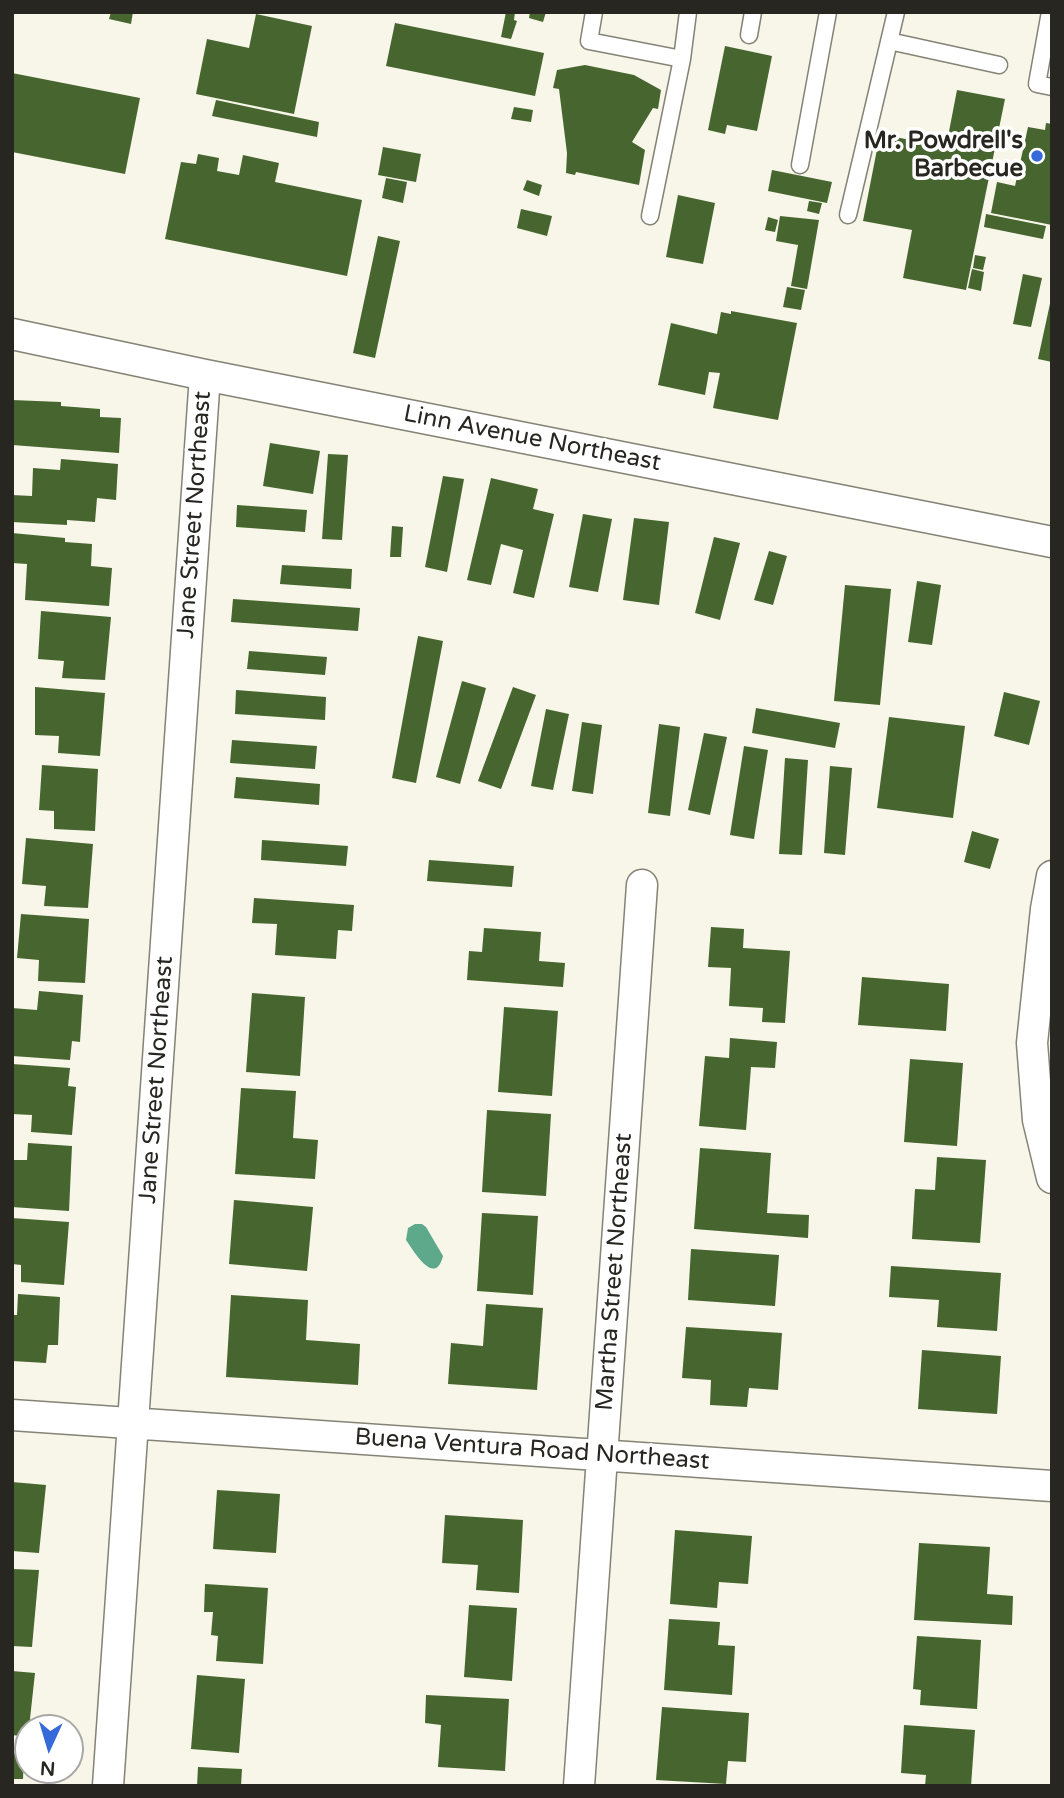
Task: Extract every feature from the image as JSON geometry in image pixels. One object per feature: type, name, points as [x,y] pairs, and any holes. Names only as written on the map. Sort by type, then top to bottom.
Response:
[{"type":"street","name":"Linn Avenue Northeast","points":[[12,334],[1052,542]]},
{"type":"street","name":"Jane Street Northeast","points":[[108,1786],[205,374]]},
{"type":"street","points":[[1052,876],[1032,1043],[1038,1120],[1052,1178]]},
{"type":"street","name":"Martha Street Northeast","points":[[579,1786],[642,885]]},
{"type":"street","name":"Buena Ventura Road Northeast","points":[[12,1415],[1052,1486]]},
{"type":"lane","points":[[594,12],[589,41],[682,59]]},
{"type":"lane","points":[[650,216],[682,59],[688,12]]},
{"type":"lane","points":[[749,35],[753,12]]},
{"type":"lane","points":[[800,165],[828,12]]},
{"type":"lane","points":[[848,215],[896,12]]},
{"type":"lane","points":[[1050,12],[1037,84],[1052,87]]},
{"type":"lane","points":[[889,41],[999,65]]},
{"type":"shaded area","points":[[415,1224],[426,1227],[443,1256],[435,1268],[424,1264],[406,1240],[408,1228]]},
{"type":"building","points":[[111,12],[133,12],[131,24],[109,19]]},
{"type":"building","points":[[506,12],[515,12],[514,20],[517,21],[511,39],[501,37]]},
{"type":"building","points":[[530,12],[546,12],[543,22],[529,18]]},
{"type":"building","points":[[256,14],[312,26],[294,114],[196,94],[207,39],[249,48]]},
{"type":"building","points":[[395,23],[544,53],[535,96],[386,66]]},
{"type":"building","points":[[725,46],[772,56],[757,131],[727,125],[725,134],[708,130]]},
{"type":"building","points":[[585,65],[634,75],[661,90],[658,109],[653,108],[632,142],[645,150],[639,185],[576,172],[575,175],[566,173],[567,153],[559,89],[553,88],[557,70]]},
{"type":"building","points":[[12,73],[140,98],[125,174],[12,152]]},
{"type":"building","points":[[957,90],[1005,99],[966,290],[903,278],[912,230],[863,221],[880,134],[946,147]]},
{"type":"building","points":[[216,100],[319,122],[317,137],[212,116]]},
{"type":"building","points":[[514,107],[533,110],[531,122],[511,119]]},
{"type":"building","name":"Mr. Powdrell's Barbecue","points":[[1046,123],[1052,124],[1052,225],[991,213],[997,182],[1015,186],[1028,127],[1045,130]]},
{"type":"building","points":[[383,147],[421,154],[416,182],[378,175]]},
{"type":"building","points":[[198,154],[219,158],[217,171],[239,175],[243,155],[279,163],[275,182],[362,200],[347,276],[165,239],[181,162],[196,164]]},
{"type":"building","points":[[772,170],[832,182],[827,203],[768,191]]},
{"type":"building","points":[[386,178],[407,182],[403,203],[382,198]]},
{"type":"building","points":[[527,180],[542,185],[539,196],[523,190]]},
{"type":"building","points":[[678,195],[715,203],[703,264],[666,257]]},
{"type":"building","points":[[809,201],[822,203],[819,214],[807,211]]},
{"type":"building","points":[[521,209],[552,216],[547,236],[517,228]]},
{"type":"building","points":[[986,214],[1046,226],[1043,239],[984,227]]},
{"type":"building","points":[[780,216],[819,220],[807,289],[791,286],[798,245],[776,241]]},
{"type":"building","points":[[768,217],[778,220],[775,232],[765,230]]},
{"type":"building","points":[[378,236],[400,241],[375,358],[353,353]]},
{"type":"building","points":[[975,255],[986,257],[983,270],[973,268]]},
{"type":"building","points":[[972,269],[984,272],[981,291],[968,288]]},
{"type":"building","points":[[1023,274],[1042,278],[1031,327],[1013,324]]},
{"type":"building","points":[[787,287],[805,290],[801,310],[783,307]]},
{"type":"building","points":[[1052,299],[1052,362],[1038,359]]},
{"type":"building","points":[[731,311],[797,323],[778,420],[713,408],[720,373],[709,372],[705,395],[658,385],[671,323],[717,334],[721,312],[731,314]]},
{"type":"building","points":[[12,400],[61,402],[61,406],[100,409],[100,417],[121,418],[119,453],[12,445]]},
{"type":"building","points":[[270,443],[320,451],[313,494],[263,486]]},
{"type":"building","points":[[328,454],[348,455],[342,540],[322,539]]},
{"type":"building","points":[[61,459],[118,464],[116,500],[97,498],[95,522],[67,520],[67,525],[12,522],[12,495],[32,496],[33,468],[60,470]]},
{"type":"building","points":[[443,476],[464,479],[447,572],[425,567]]},
{"type":"building","points":[[491,478],[538,489],[533,509],[554,514],[534,598],[513,593],[523,550],[501,544],[491,585],[467,580]]},
{"type":"building","points":[[237,505],[307,510],[305,532],[236,527]]},
{"type":"building","points":[[583,514],[612,519],[598,592],[569,587]]},
{"type":"building","points":[[634,518],[669,522],[659,605],[623,600]]},
{"type":"building","points":[[392,526],[403,527],[401,557],[390,557]]},
{"type":"building","points":[[12,533],[65,538],[65,542],[92,544],[91,566],[112,568],[109,606],[25,600],[27,564],[12,563]]},
{"type":"building","points":[[714,537],[740,543],[720,620],[695,613]]},
{"type":"building","points":[[769,551],[787,556],[773,605],[754,600]]},
{"type":"building","points":[[282,565],[352,569],[351,589],[280,584]]},
{"type":"building","points":[[917,581],[941,585],[932,645],[908,642]]},
{"type":"building","points":[[845,585],[891,589],[880,705],[834,701]]},
{"type":"building","points":[[233,599],[360,608],[358,631],[231,622]]},
{"type":"building","points":[[41,611],[111,617],[105,680],[62,678],[64,661],[38,659]]},
{"type":"building","points":[[418,636],[443,641],[416,783],[392,778]]},
{"type":"building","points":[[249,651],[327,657],[325,675],[247,669]]},
{"type":"building","points":[[462,681],[486,688],[460,784],[436,777]]},
{"type":"building","points":[[35,687],[105,693],[100,756],[58,753],[59,736],[35,735]]},
{"type":"building","points":[[513,687],[536,695],[501,789],[478,781]]},
{"type":"building","points":[[236,690],[326,697],[325,720],[235,714]]},
{"type":"building","points":[[1004,692],[1040,701],[1029,745],[994,736]]},
{"type":"building","points":[[756,708],[840,723],[835,748],[752,733]]},
{"type":"building","points":[[546,709],[569,714],[553,790],[531,786]]},
{"type":"building","points":[[889,717],[965,726],[953,818],[877,808]]},
{"type":"building","points":[[582,722],[602,725],[593,794],[572,791]]},
{"type":"building","points":[[659,724],[680,727],[670,816],[648,813]]},
{"type":"building","points":[[704,733],[727,737],[710,815],[688,810]]},
{"type":"building","points":[[232,740],[317,746],[315,769],[230,763]]},
{"type":"building","points":[[744,746],[768,750],[754,839],[730,835]]},
{"type":"building","points":[[785,758],[808,760],[802,855],[779,854]]},
{"type":"building","points":[[42,765],[98,769],[95,831],[54,829],[54,811],[39,810]]},
{"type":"building","points":[[830,766],[852,768],[845,855],[824,853]]},
{"type":"building","points":[[236,777],[320,784],[319,805],[234,798]]},
{"type":"building","points":[[972,831],[999,839],[990,869],[964,862]]},
{"type":"building","points":[[26,838],[93,844],[88,908],[44,906],[46,886],[22,884]]},
{"type":"building","points":[[262,840],[348,846],[346,866],[261,860]]},
{"type":"building","points":[[429,860],[514,866],[512,887],[427,881]]},
{"type":"building","points":[[254,898],[354,905],[352,931],[338,930],[336,959],[275,955],[277,924],[252,923]]},
{"type":"building","points":[[21,914],[89,919],[85,983],[38,981],[39,960],[17,958]]},
{"type":"building","points":[[711,927],[744,929],[743,948],[790,951],[785,1023],[762,1022],[763,1008],[729,1006],[731,968],[708,967]]},
{"type":"building","points":[[484,928],[541,932],[539,961],[565,963],[563,987],[467,980],[469,951],[482,952]]},
{"type":"building","points":[[862,977],[949,984],[946,1031],[858,1025]]},
{"type":"building","points":[[39,991],[83,995],[80,1042],[72,1041],[70,1060],[12,1056],[12,1008],[37,1010]]},
{"type":"building","points":[[252,993],[305,997],[300,1076],[246,1072]]},
{"type":"building","points":[[504,1007],[558,1011],[552,1096],[498,1092]]},
{"type":"building","points":[[730,1038],[777,1042],[775,1068],[751,1067],[746,1130],[699,1126],[705,1056],[729,1058]]},
{"type":"building","points":[[910,1059],[963,1063],[957,1146],[904,1142]]},
{"type":"building","points":[[12,1064],[70,1068],[68,1086],[76,1087],[72,1135],[31,1132],[32,1115],[12,1114]]},
{"type":"building","points":[[241,1088],[296,1091],[293,1138],[318,1140],[315,1179],[235,1174]]},
{"type":"building","points":[[487,1110],[551,1114],[546,1196],[482,1192]]},
{"type":"building","points":[[28,1143],[72,1146],[69,1211],[12,1207],[12,1160],[27,1160]]},
{"type":"building","points":[[700,1148],[771,1153],[767,1213],[809,1215],[808,1238],[694,1229]]},
{"type":"building","points":[[937,1157],[986,1160],[980,1243],[912,1239],[915,1189],[935,1190]]},
{"type":"building","points":[[234,1200],[313,1207],[307,1271],[229,1264]]},
{"type":"building","points":[[482,1213],[538,1216],[533,1295],[477,1291]]},
{"type":"building","points":[[12,1218],[69,1222],[64,1285],[21,1282],[21,1265],[12,1264]]},
{"type":"building","points":[[691,1249],[779,1255],[775,1306],[688,1300]]},
{"type":"building","points":[[891,1266],[1001,1273],[997,1331],[937,1327],[939,1300],[889,1297]]},
{"type":"building","points":[[18,1294],[60,1297],[58,1345],[48,1345],[46,1363],[12,1361],[12,1315],[17,1315]]},
{"type":"building","points":[[231,1295],[308,1300],[306,1340],[360,1344],[358,1385],[226,1377]]},
{"type":"building","points":[[486,1304],[543,1308],[537,1390],[448,1384],[451,1343],[483,1346]]},
{"type":"building","points":[[686,1327],[782,1333],[778,1390],[749,1388],[747,1407],[710,1405],[711,1380],[682,1378]]},
{"type":"building","points":[[922,1350],[1001,1356],[997,1414],[918,1409]]},
{"type":"building","points":[[12,1482],[46,1485],[39,1553],[12,1551]]},
{"type":"building","points":[[217,1490],[280,1494],[276,1553],[213,1549]]},
{"type":"building","points":[[445,1515],[523,1520],[519,1593],[476,1590],[478,1565],[442,1563]]},
{"type":"building","points":[[675,1530],[752,1536],[748,1584],[719,1582],[717,1608],[670,1604]]},
{"type":"building","points":[[919,1543],[990,1547],[987,1594],[1013,1596],[1012,1625],[914,1620]]},
{"type":"building","points":[[12,1569],[39,1570],[32,1647],[12,1646]]},
{"type":"building","points":[[205,1584],[268,1588],[263,1664],[216,1661],[218,1636],[211,1635],[213,1612],[204,1612]]},
{"type":"building","points":[[469,1605],[517,1608],[512,1681],[464,1677]]},
{"type":"building","points":[[669,1619],[720,1622],[718,1645],[735,1646],[732,1695],[664,1690]]},
{"type":"building","points":[[917,1636],[981,1640],[977,1709],[920,1705],[921,1690],[913,1689]]},
{"type":"building","points":[[12,1671],[35,1673],[31,1714],[14,1714],[12,1735]]},
{"type":"building","points":[[197,1675],[245,1679],[239,1753],[191,1749]]},
{"type":"building","points":[[426,1695],[509,1699],[505,1771],[438,1767],[441,1725],[425,1723]]},
{"type":"building","points":[[662,1707],[749,1713],[746,1762],[728,1761],[726,1784],[656,1780]]},
{"type":"building","points":[[904,1725],[975,1730],[971,1786],[925,1786],[926,1775],[901,1773]]},
{"type":"building","points":[[12,1753],[14,1779],[12,1779]]},
{"type":"building","points":[[198,1767],[242,1769],[241,1786],[197,1786]]},
{"type":"place","name":"Mr. Powdrell's Barbecue","points":[[1037,156]]}]
